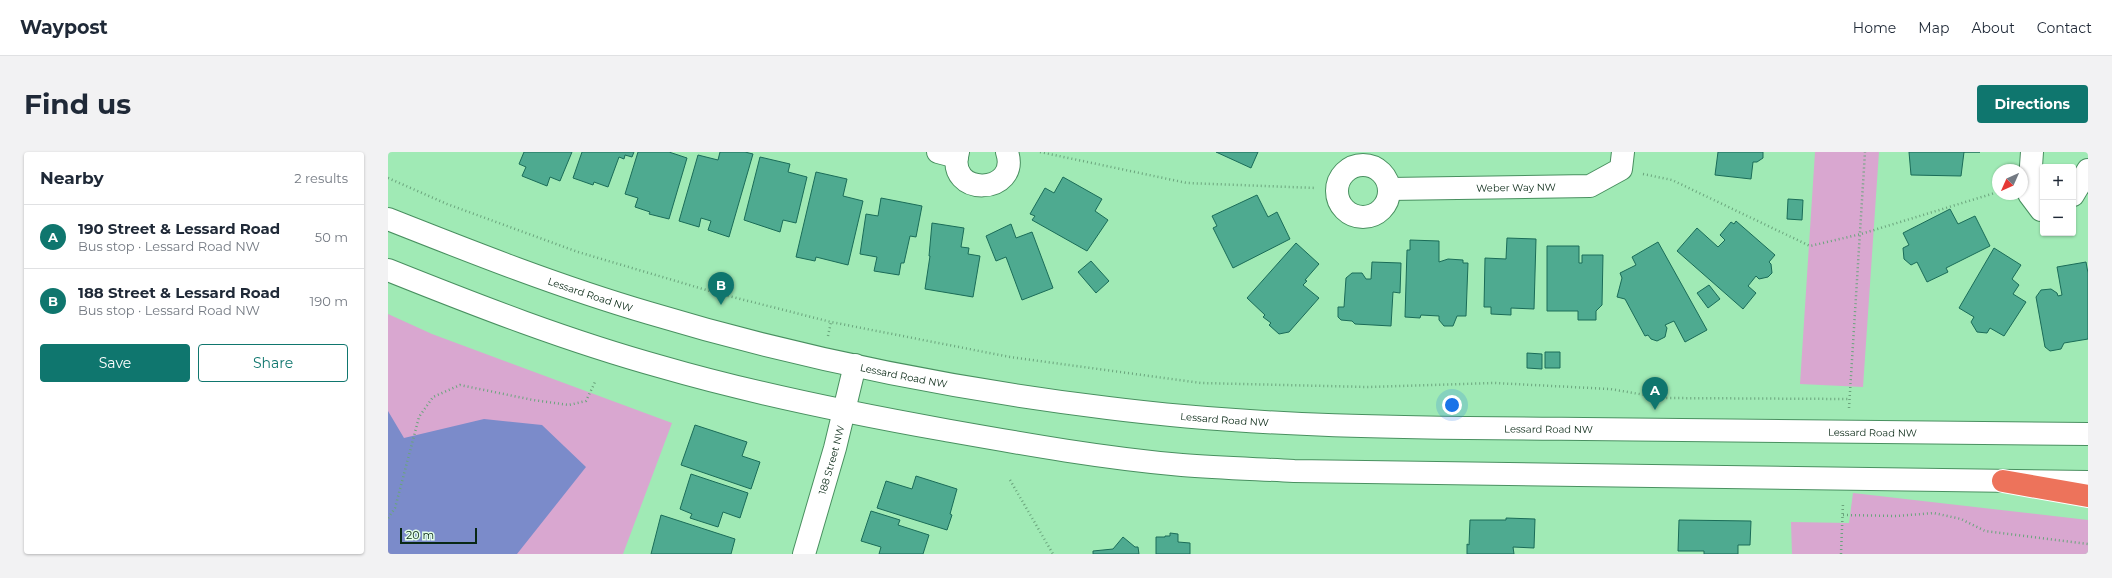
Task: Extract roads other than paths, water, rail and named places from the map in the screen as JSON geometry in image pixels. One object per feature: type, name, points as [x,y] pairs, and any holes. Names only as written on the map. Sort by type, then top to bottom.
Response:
[{"type":"highway","points":[[2003,481],[2088,496]]},
{"type":"main road","points":[[951,154],[965,179],[980,186],[988,186],[996,183],[1006,171],[1009,163],[1007,152]]},
{"type":"main road","points":[[2032,152],[2029,194],[2040,209]]},
{"type":"main road","name":"Weber Way NW","points":[[1389,189],[1590,186],[1622,160]]},
{"type":"main road","points":[[2076,190],[2088,170]]},
{"type":"main road","name":"Lessard Road NW","points":[[388,219],[550,281],[649,313],[855,365],[1028,398],[1112,409],[1182,416],[1294,423],[1429,428],[2088,434]]},
{"type":"main road","points":[[388,270],[484,309],[571,340],[754,392],[843,412],[1029,445],[1191,466],[1294,471],[1414,474],[2088,482]]},
{"type":"main road","name":"188 Street NW","points":[[804,554],[855,365]]},
{"type":"water","points":[[388,411],[404,438],[484,419],[542,425],[586,467],[517,554],[388,554]]},
{"type":"place","name":"188 Street & Lessard Road","points":[[721,305]]},
{"type":"place","name":"190 Street & Lessard Road","points":[[1655,410]]}]
